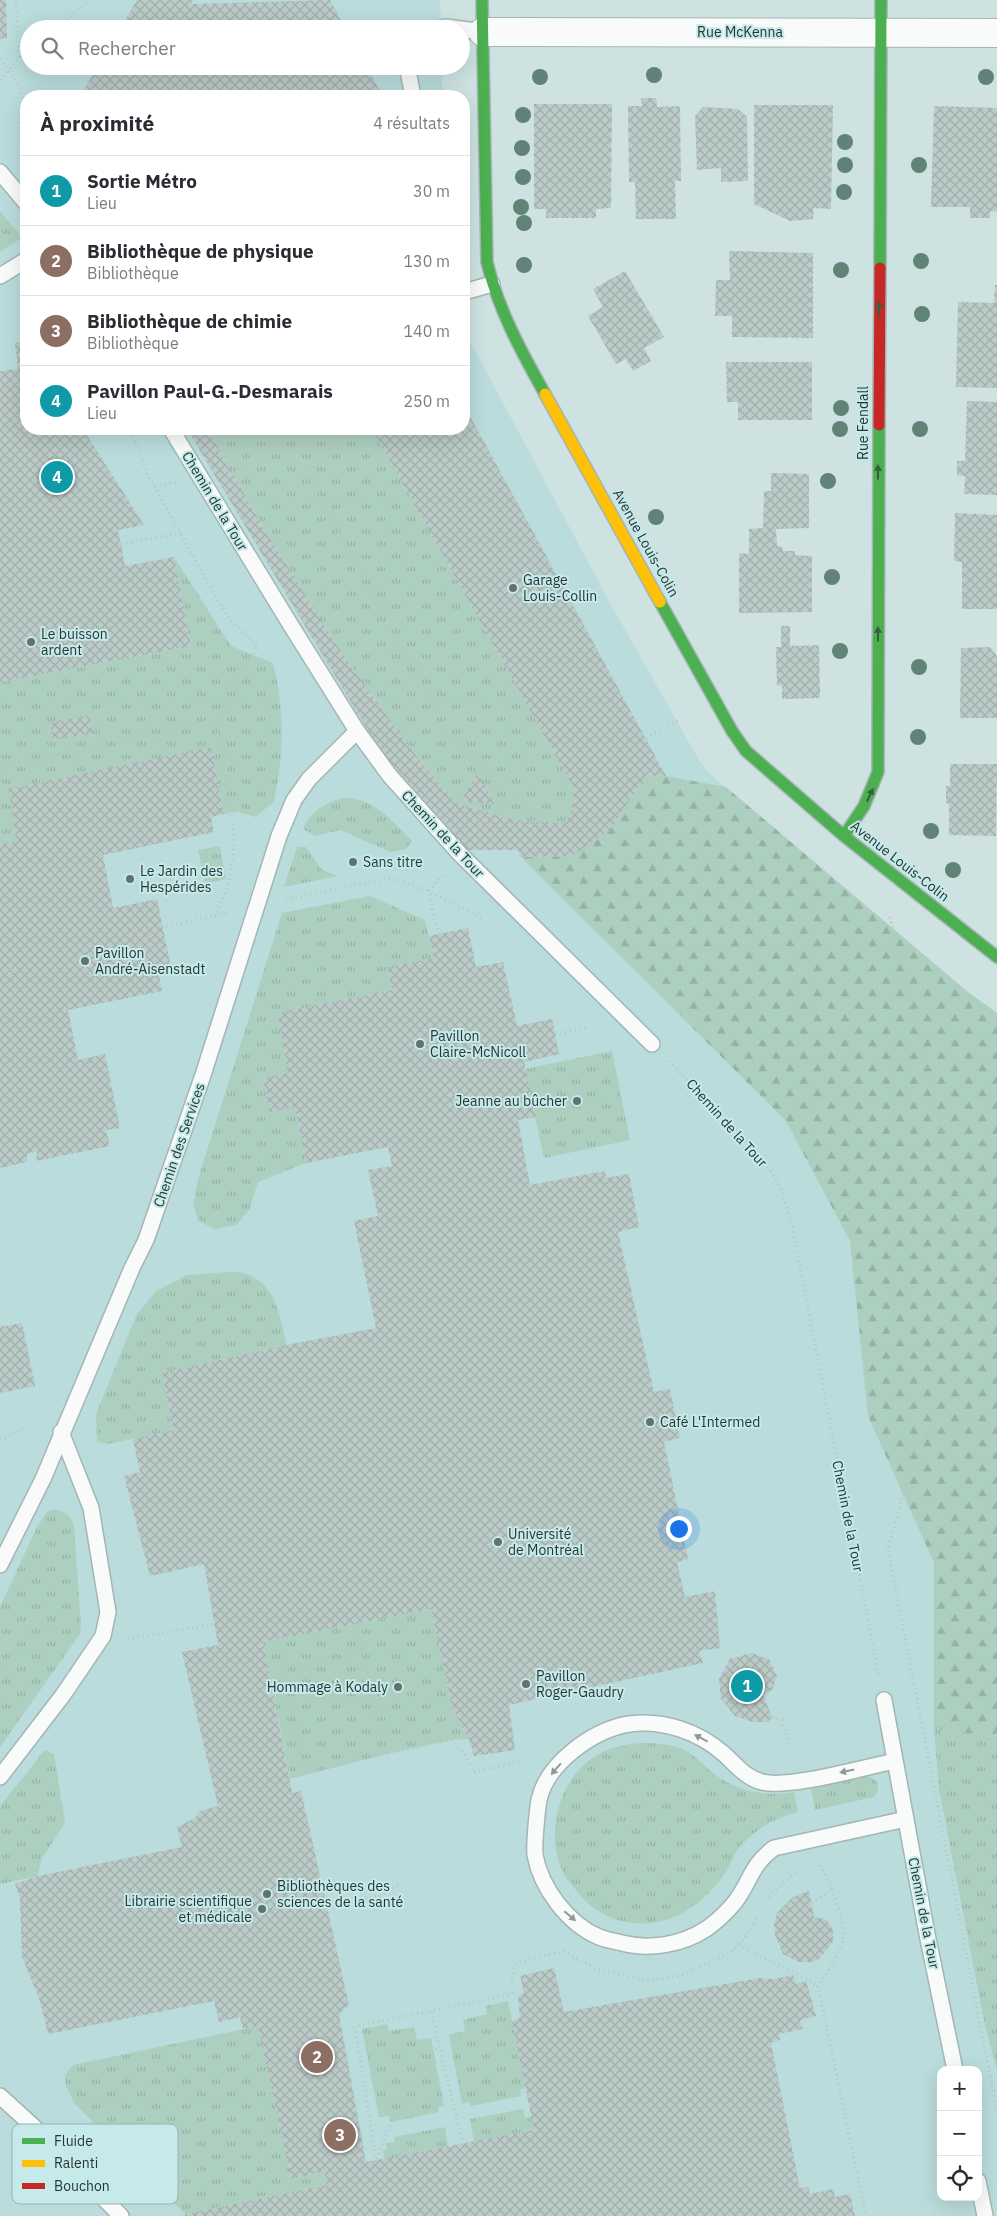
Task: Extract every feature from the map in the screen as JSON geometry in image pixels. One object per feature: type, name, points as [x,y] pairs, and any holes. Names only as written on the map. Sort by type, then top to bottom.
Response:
[{"type":"street","name":"Avenue Louis-Colin","points":[[482,0],[486,241],[492,284],[504,316],[535,376],[732,731],[746,751],[844,836],[997,957]]},
{"type":"street","name":"Rue Fendall","points":[[844,836],[872,792],[878,772],[881,0]]},
{"type":"street","name":"Rue McKenna","points":[[484,32],[880,32],[997,34]]},
{"type":"lane","points":[[470,30],[484,32]]},
{"type":"lane","points":[[409,75],[412,90]]},
{"type":"lane","points":[[0,172],[20,196]]},
{"type":"lane","points":[[0,276],[20,264]]},
{"type":"lane","points":[[470,290],[492,284]]},
{"type":"lane","name":"Chemin de la Tour","points":[[175,435],[357,731],[390,776],[459,853],[652,1044]]},
{"type":"lane","name":"Chemin des Services","points":[[0,1566],[43,1479],[61,1432],[146,1240],[204,1075],[279,836],[294,800],[309,779],[357,731]]},
{"type":"lane","points":[[0,1777],[63,1695],[103,1636],[108,1612],[91,1508],[61,1432]]},
{"type":"lane","name":"Chemin de la Tour","points":[[884,1700],[954,2066]]},
{"type":"lane","points":[[895,1761],[799,1781],[763,1782],[747,1776],[723,1753],[701,1737],[664,1724],[629,1724],[592,1736],[574,1748],[549,1778],[539,1799],[535,1855],[548,1891],[567,1915],[598,1937],[638,1947],[676,1943],[706,1929],[735,1903],[760,1859],[774,1848],[906,1819]]},
{"type":"lane","points":[[0,2096],[31,2124]]},
{"type":"lane","points":[[982,2198],[986,2216]]},
{"type":"lane","points":[[109,2204],[121,2216]]},
{"type":"path","points":[[0,80],[19,58],[16,0]]},
{"type":"path","points":[[66,20],[90,0]]},
{"type":"path","points":[[0,59],[9,69],[20,90]]},
{"type":"path","points":[[20,121],[18,135],[20,140]]},
{"type":"path","points":[[132,435],[154,487],[230,620],[258,647],[233,680],[219,721],[235,842],[228,886],[215,917]]},
{"type":"path","points":[[222,472],[244,467],[225,435]]},
{"type":"path","points":[[342,435],[309,477],[464,760],[480,761],[505,802]]},
{"type":"path","points":[[234,451],[245,446],[332,446]]},
{"type":"path","points":[[154,487],[181,481]]},
{"type":"path","points":[[121,544],[182,533]]},
{"type":"path","points":[[646,738],[680,719]]},
{"type":"path","points":[[0,767],[219,721]]},
{"type":"path","points":[[91,723],[97,722],[102,745]]},
{"type":"path","points":[[480,803],[478,836],[505,802],[521,798],[538,830]]},
{"type":"path","points":[[428,891],[446,871]]},
{"type":"path","points":[[279,900],[391,878],[428,891],[482,918]]},
{"type":"path","points":[[428,891],[439,934]]},
{"type":"path","points":[[132,933],[215,917],[238,910]]},
{"type":"path","points":[[890,918],[935,1097],[952,1180],[972,1228],[989,1261],[997,1287]]},
{"type":"path","points":[[132,927],[146,923],[148,930],[149,936],[134,939]]},
{"type":"path","points":[[138,926],[140,938]]},
{"type":"path","points":[[125,952],[136,950]]},
{"type":"path","points":[[555,1034],[589,1027]]},
{"type":"path","name":"Chemin de la Tour","points":[[652,1044],[762,1157],[780,1186],[791,1220],[884,1700]]},
{"type":"path","points":[[997,1438],[978,1426],[954,1424],[930,1432],[915,1449],[888,1550],[997,2111]]},
{"type":"path","points":[[0,1440],[27,1426]]},
{"type":"path","points":[[124,1640],[213,1624]]},
{"type":"path","points":[[356,1624],[386,1754]]},
{"type":"path","points":[[0,1671],[24,1639],[33,1633],[45,1629],[60,1628],[72,1630],[80,1634]]},
{"type":"path","points":[[278,1639],[306,1773],[451,1740],[464,1753],[474,1772],[519,1762]]},
{"type":"path","points":[[283,1669],[363,1652]]},
{"type":"path","points":[[772,1717],[782,1720],[789,1744]]},
{"type":"path","points":[[818,1862],[832,1889],[842,1918],[844,1934],[840,1951],[818,1986]]},
{"type":"path","points":[[326,1907],[382,1895],[401,1883]]},
{"type":"path","points":[[812,1903],[832,1889]]},
{"type":"path","points":[[740,1944],[751,1952],[802,1974],[818,1986],[866,2216]]},
{"type":"path","points":[[438,2046],[388,2129],[376,2160],[355,2026],[512,1994],[512,1972],[518,1962],[555,1953]]},
{"type":"path","points":[[431,2011],[463,2144]]},
{"type":"shaded area","name":"Université de Montréal","points":[[0,0],[440,0],[441,20],[20,20],[20,75],[442,75],[442,90],[20,90],[20,435],[470,435],[470,341],[611,605],[700,762],[711,775],[969,993],[997,1013],[997,2216],[0,2216]]},
{"type":"green space","points":[[0,211],[20,236],[20,239],[0,252]]},
{"type":"green space","points":[[211,435],[375,435],[573,787],[573,808],[564,823],[514,820],[456,803],[416,756],[339,649],[263,527]]},
{"type":"green space","points":[[174,557],[231,646],[273,663],[280,699],[282,732],[280,766],[274,802],[255,817],[238,812],[224,814],[211,748],[10,789],[16,841],[0,844],[0,682],[191,646]]},
{"type":"green space","points":[[646,775],[666,776],[726,787],[969,993],[997,1013],[997,1732],[993,1737],[934,1728],[934,1563],[868,1416],[850,1241],[786,1121],[521,857],[572,856],[609,831]]},
{"type":"green space","points":[[344,798],[355,799],[374,806],[412,841],[406,849],[391,852],[340,830],[316,836],[303,829],[310,817],[320,808]]},
{"type":"green space","points":[[220,846],[226,879],[205,883],[198,850]]},
{"type":"green space","points":[[297,847],[306,847],[322,870],[338,876],[284,887]]},
{"type":"green space","points":[[370,896],[425,920],[434,958],[387,967],[392,990],[277,1014],[306,1163],[258,1182],[249,1210],[236,1225],[215,1229],[199,1221],[193,1205],[198,1179],[282,913]]},
{"type":"green space","points":[[612,1051],[630,1140],[544,1158],[525,1069]]},
{"type":"green space","points":[[235,1272],[246,1274],[264,1286],[271,1294],[279,1313],[286,1345],[162,1373],[174,1430],[109,1444],[97,1442],[96,1414],[137,1314],[156,1291],[187,1275]]},
{"type":"green space","points":[[56,1509],[67,1514],[74,1524],[80,1634],[0,1747],[0,1607],[37,1527],[47,1512]]},
{"type":"green space","points":[[431,1609],[452,1707],[469,1739],[451,1740],[386,1754],[290,1779],[263,1642]]},
{"type":"green space","points":[[934,1728],[992,1737],[997,1732],[997,2070],[985,2026],[939,1789]]},
{"type":"green space","points":[[642,1743],[680,1748],[717,1776],[744,1789],[774,1794],[794,1792],[798,1812],[773,1821],[750,1836],[738,1849],[728,1869],[718,1883],[687,1910],[663,1921],[635,1923],[617,1920],[601,1913],[581,1896],[565,1876],[559,1862],[555,1835],[559,1807],[564,1794],[570,1782],[584,1764],[599,1754],[615,1747]]},
{"type":"green space","points":[[45,1750],[54,1754],[65,1823],[41,1860],[38,1876],[0,1884],[0,1806]]},
{"type":"green space","points":[[866,1776],[878,1784],[878,1790],[874,1797],[815,1810],[811,1788]]},
{"type":"green space","points":[[508,2001],[526,2088],[520,2089],[521,2096],[471,2106],[469,2102],[462,2104],[449,2035],[465,2031],[463,2020],[487,2014],[486,2006]]},
{"type":"green space","points":[[387,2024],[389,2031],[414,2027],[417,2040],[431,2038],[444,2106],[438,2107],[439,2112],[390,2122],[389,2116],[379,2117],[362,2029]]},
{"type":"green space","points":[[258,2026],[291,2179],[324,2171],[327,2185],[185,2214],[175,2204],[178,2204],[178,2124],[95,2124],[74,2103],[66,2086],[65,2075],[73,2065]]},
{"type":"green space","points":[[523,2109],[525,2118],[532,2117],[534,2130],[474,2142],[470,2119]]},
{"type":"green space","points":[[445,2127],[448,2146],[384,2159],[383,2150],[387,2149],[386,2143],[395,2142],[394,2137]]},
{"type":"building","points":[[0,0],[6,0],[7,38],[0,39]]},
{"type":"building","points":[[137,0],[193,0],[191,4],[330,0],[341,20],[125,20]]},
{"type":"building","points":[[93,75],[371,75],[380,90],[84,90]]},
{"type":"building","points":[[641,98],[656,98],[657,107],[680,106],[681,181],[675,181],[676,219],[636,219],[635,182],[629,182],[628,106],[642,106]]},
{"type":"building","points":[[534,104],[612,104],[611,208],[596,209],[596,218],[546,218],[546,209],[534,209]]},
{"type":"building","points":[[754,105],[833,105],[831,209],[814,208],[813,219],[790,221],[754,204]]},
{"type":"building","points":[[934,106],[997,108],[997,212],[990,211],[990,218],[970,218],[970,207],[931,207]]},
{"type":"building","points":[[703,107],[738,109],[747,117],[748,181],[721,182],[721,168],[697,170],[695,116]]},
{"type":"building","points":[[729,251],[813,253],[813,338],[732,337],[732,316],[715,316],[716,280],[730,280]]},
{"type":"building","points":[[625,271],[664,337],[644,348],[651,361],[633,371],[626,359],[616,364],[588,316],[603,307],[593,289]]},
{"type":"building","points":[[995,285],[997,285],[997,388],[956,387],[958,302],[994,303]]},
{"type":"building","points":[[20,342],[20,435],[87,435],[144,525],[118,530],[125,566],[174,557],[191,646],[0,682],[0,371],[18,369],[15,343]]},
{"type":"building","points":[[726,362],[812,362],[812,420],[738,420],[738,402],[727,402]]},
{"type":"building","points":[[967,401],[997,402],[997,495],[964,494],[965,476],[957,476],[957,461],[965,461]]},
{"type":"building","name":"Garage Louis-Collin","points":[[470,416],[666,776],[646,775],[609,831],[572,856],[521,857],[518,850],[466,850],[379,749],[191,435],[211,435],[263,527],[339,649],[416,756],[456,803],[514,820],[564,823],[573,808],[573,787],[375,435],[470,435]]},
{"type":"building","points":[[771,473],[809,474],[809,528],[776,529],[777,546],[782,547],[783,551],[795,551],[795,555],[812,556],[812,612],[739,613],[739,553],[749,554],[749,529],[763,528],[764,491],[771,491]]},
{"type":"building","points":[[955,513],[997,515],[997,609],[962,609],[962,562],[954,561]]},
{"type":"building","points":[[781,626],[790,626],[790,646],[819,645],[820,698],[782,699],[782,685],[777,686],[776,647],[781,647]]},
{"type":"building","points":[[990,647],[997,656],[997,718],[960,718],[961,648]]},
{"type":"building","points":[[90,716],[93,733],[53,740],[50,722]]},
{"type":"building","name":"Pavillon André-Aisenstadt","points":[[211,747],[224,814],[211,817],[214,832],[103,855],[113,908],[157,899],[172,973],[159,975],[162,991],[68,1010],[78,1060],[105,1054],[120,1128],[106,1130],[110,1146],[36,1161],[37,1151],[27,1154],[27,1162],[0,1168],[0,844],[16,841],[9,789]]},
{"type":"building","points":[[950,764],[997,764],[996,836],[949,835],[949,804],[946,803],[946,786],[950,786]]},
{"type":"building","points":[[478,772],[494,804],[461,801]]},
{"type":"building","name":"Pavillon Roger-Gaudry","points":[[468,928],[476,967],[503,962],[517,1026],[552,1019],[559,1054],[524,1062],[536,1117],[518,1120],[530,1185],[605,1171],[606,1178],[629,1174],[639,1227],[618,1232],[654,1392],[670,1389],[680,1438],[664,1442],[688,1559],[677,1562],[685,1597],[715,1591],[720,1648],[699,1651],[703,1663],[509,1705],[515,1750],[474,1756],[469,1739],[452,1707],[431,1609],[263,1642],[292,1793],[301,1791],[349,2005],[339,2014],[366,2162],[534,2130],[512,2021],[520,2018],[518,1996],[524,1993],[520,1976],[554,1968],[564,2012],[760,1978],[774,1979],[793,1975],[796,1984],[806,1981],[816,2016],[800,2020],[803,2029],[779,2034],[780,2040],[771,2043],[800,2188],[808,2187],[810,2194],[833,2189],[835,2197],[850,2194],[855,2216],[185,2216],[185,2214],[327,2185],[324,2171],[291,2179],[258,2026],[243,2030],[240,2017],[219,2022],[214,2001],[48,2034],[40,2001],[22,1957],[20,1899],[15,1884],[38,1876],[182,1847],[177,1827],[195,1818],[200,1811],[218,1806],[182,1652],[218,1645],[204,1564],[150,1576],[124,1476],[140,1472],[133,1439],[174,1430],[162,1373],[286,1345],[376,1328],[354,1221],[378,1216],[368,1170],[392,1166],[388,1147],[306,1163],[295,1107],[270,1112],[263,1078],[288,1073],[277,1013],[392,990],[387,967],[434,958],[429,936]]},
{"type":"building","points":[[22,1323],[35,1386],[0,1393],[0,1327]]},
{"type":"building","points":[[751,1653],[769,1659],[777,1676],[772,1690],[763,1694],[772,1717],[768,1722],[752,1722],[735,1716],[721,1699],[719,1679],[730,1659]]},
{"type":"building","points":[[809,1891],[814,1917],[825,1919],[829,1923],[833,1930],[833,1942],[819,1959],[812,1962],[798,1962],[783,1954],[775,1935],[774,1925],[777,1913],[793,1897]]},
{"type":"traffic: fast","points":[[482,0],[487,262],[504,313],[519,346],[545,394]]},
{"type":"traffic: fast","points":[[880,268],[881,0]]},
{"type":"traffic: fast","points":[[844,836],[864,806],[878,772],[879,425]]},
{"type":"traffic: fast","points":[[660,602],[732,731],[746,751],[844,836],[997,957]]},
{"type":"traffic: slow","points":[[545,394],[660,602]]},
{"type":"traffic: jam","points":[[879,425],[880,268]]},
{"type":"place","name":"Pavillon Paul-G.-Desmarais","points":[[57,477]]},
{"type":"place","name":"Garage Louis-Collin","points":[[513,588]]},
{"type":"place","name":"Le buisson ardent","points":[[31,642]]},
{"type":"place","name":"Sans titre","points":[[353,862]]},
{"type":"place","name":"Le Jardin des Hespérides","points":[[130,879]]},
{"type":"place","name":"Pavillon André-Aisenstadt","points":[[85,961]]},
{"type":"place","name":"Pavillon Claire-McNicoll","points":[[420,1044]]},
{"type":"place","name":"Jeanne au bûcher","points":[[577,1101]]},
{"type":"place","name":"Café L'Intermed","points":[[650,1422]]},
{"type":"place","name":"Université de Montréal","points":[[498,1542]]},
{"type":"place","name":"Pavillon Roger-Gaudry","points":[[526,1684]]},
{"type":"place","name":"Sortie Métro","points":[[747,1686]]},
{"type":"place","name":"Hommage à Kodaly","points":[[398,1687]]},
{"type":"place","name":"Bibliothèques des sciences de la santé","points":[[267,1894]]},
{"type":"place","name":"Librairie scientifique et médicale","points":[[262,1909]]},
{"type":"place","name":"Bibliothèque de physique","points":[[317,2057]]},
{"type":"place","name":"Bibliothèque de chimie","points":[[340,2135]]}]
